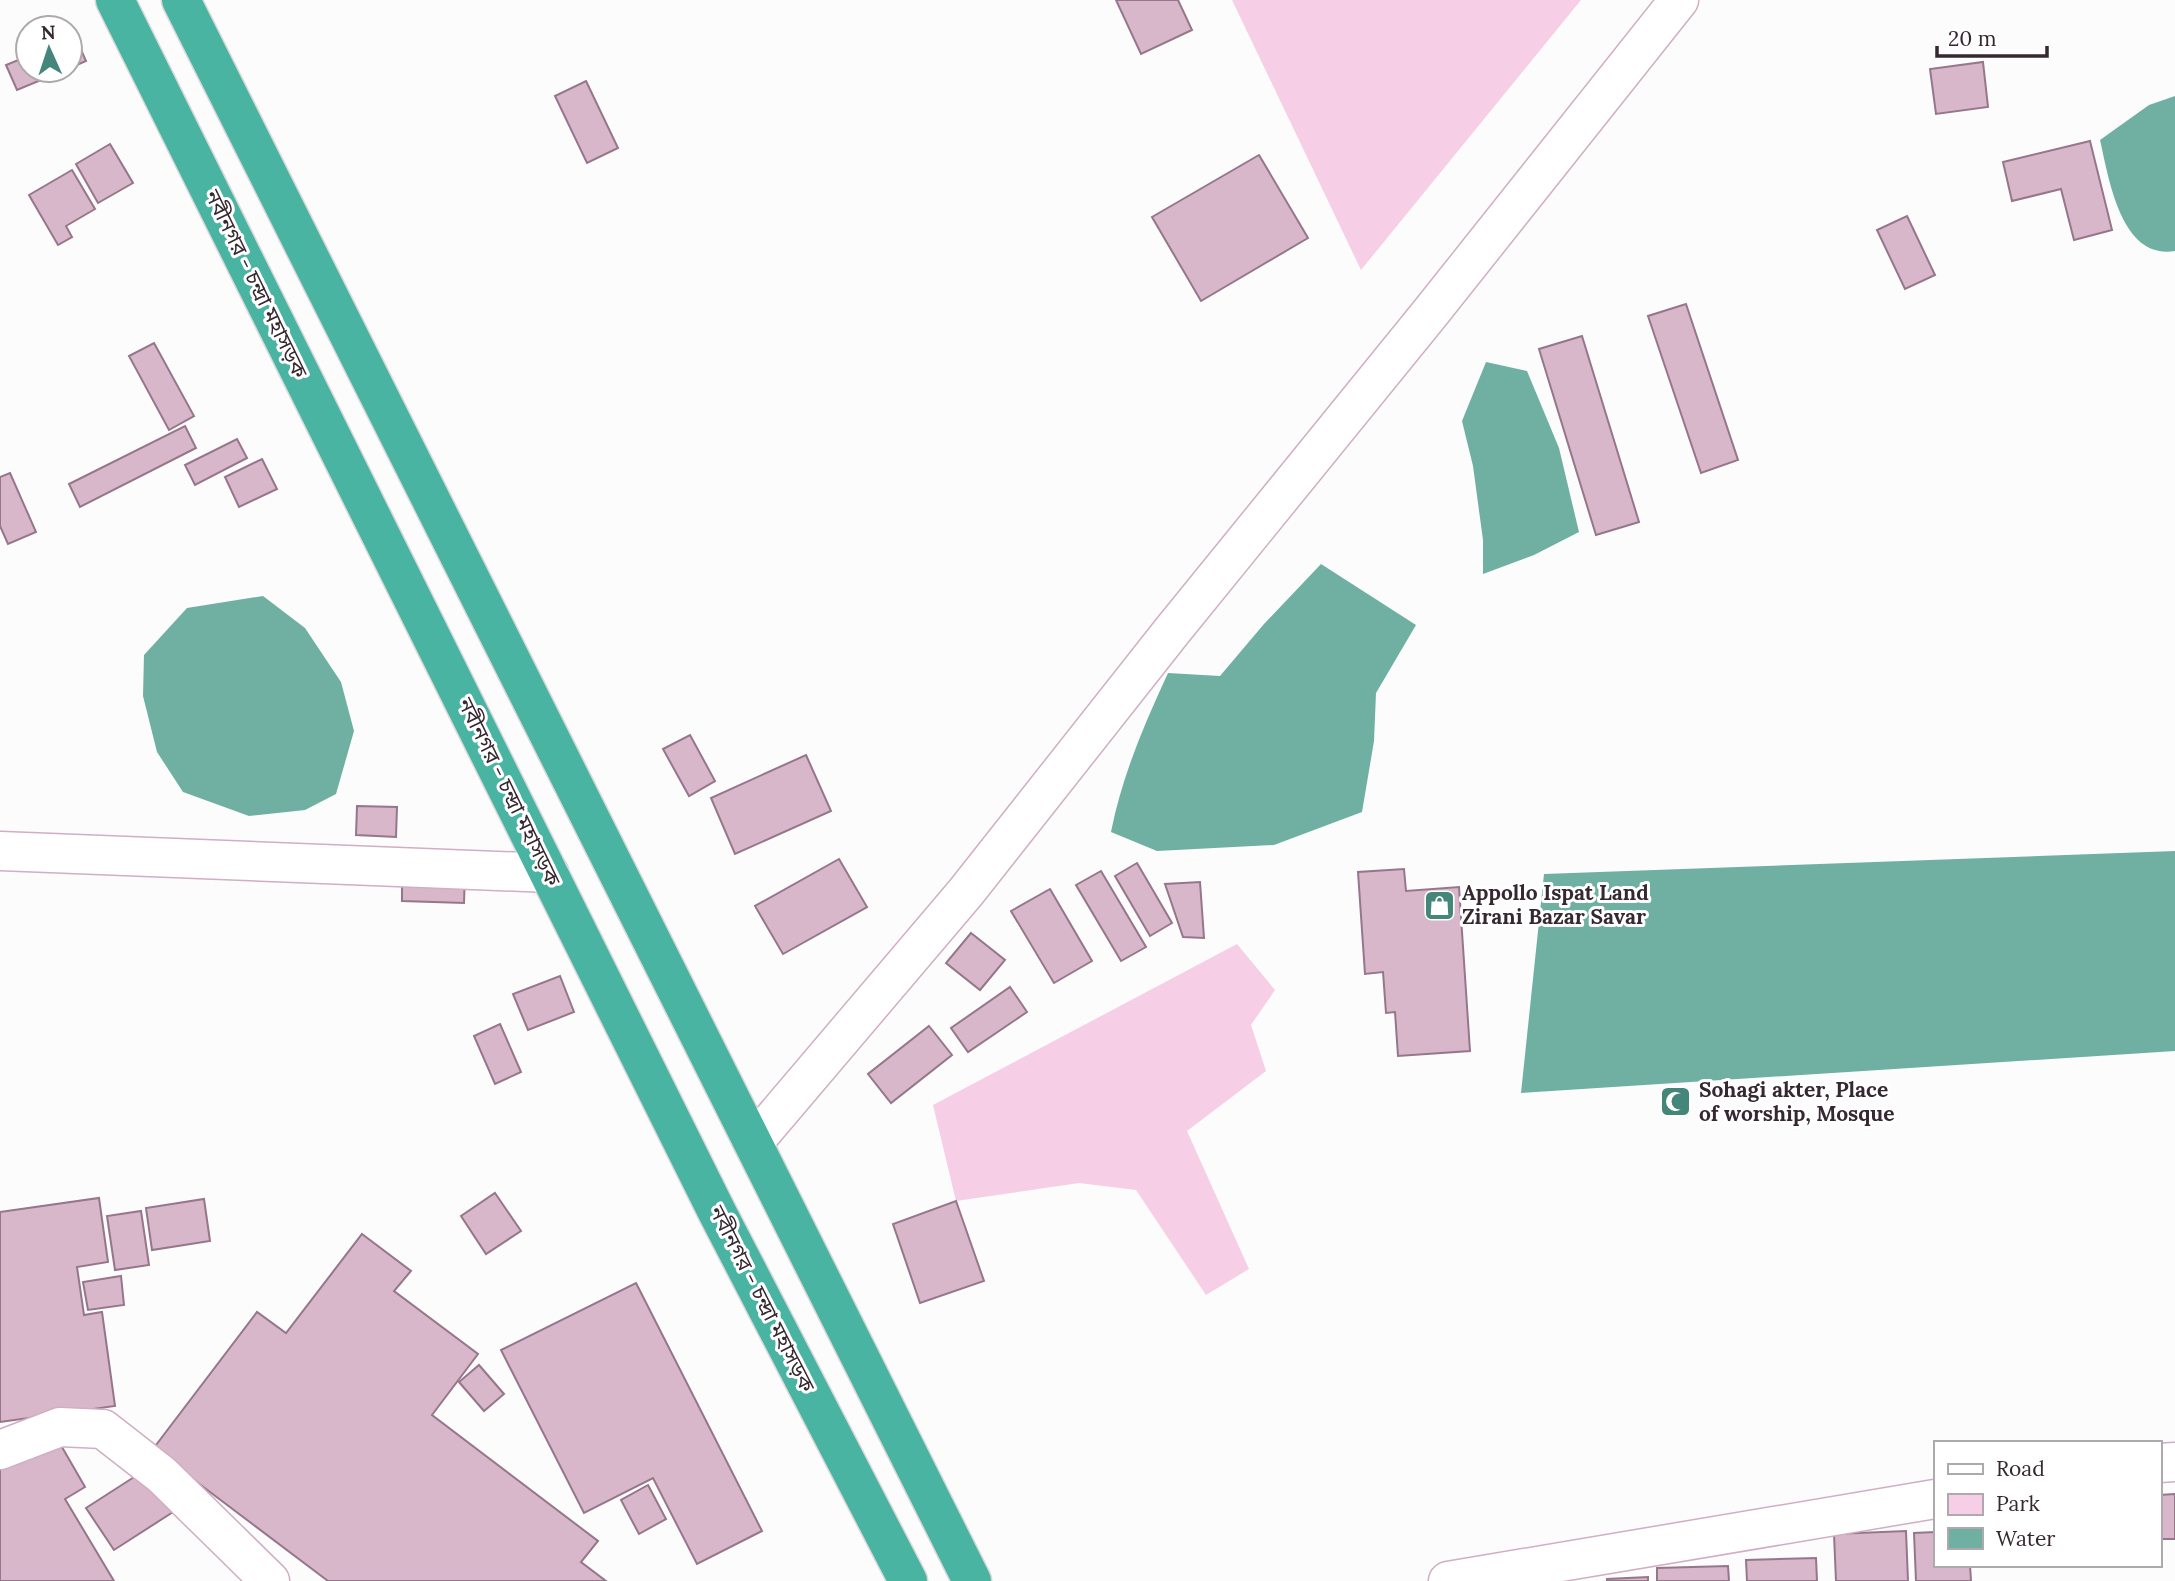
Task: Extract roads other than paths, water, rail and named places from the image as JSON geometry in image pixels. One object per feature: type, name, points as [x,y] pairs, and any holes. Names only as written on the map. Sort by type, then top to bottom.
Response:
[{"type":"highway","name":"নবীনগর - চন্দ্রা মহাসড়ক","points":[[115,0],[717,1212],[908,1581]]},
{"type":"highway","points":[[181,0],[972,1581]]},
{"type":"street","points":[[753,1143],[966,892],[1679,0]]},
{"type":"street","points":[[0,851],[549,873]]},
{"type":"street","points":[[0,1450],[60,1427],[103,1429],[162,1475],[270,1581]]},
{"type":"street","points":[[1448,1581],[1934,1499]]},
{"type":"water","points":[[2175,96],[2175,251],[2157,250],[2142,243],[2121,214],[2113,195],[2100,140],[2149,105]]},
{"type":"water","points":[[1486,362],[1527,371],[1559,448],[1579,532],[1534,555],[1483,574],[1483,540],[1473,466],[1462,421]]},
{"type":"water","points":[[1321,564],[1416,625],[1376,693],[1374,741],[1362,812],[1274,845],[1157,851],[1111,832],[1135,751],[1168,673],[1220,676],[1264,624]]},
{"type":"water","points":[[263,596],[305,628],[341,682],[354,731],[336,794],[305,810],[249,816],[183,792],[157,752],[143,696],[144,655],[187,608]]},
{"type":"water","points":[[2175,851],[2175,1051],[1521,1093],[1544,874]]},
{"type":"place","name":"Appollo Ispat Land Zirani Bazar Savar","points":[[1439,905]]},
{"type":"place","name":"Sohagi akter, Place of worship, Mosque","points":[[1676,1102]]}]
